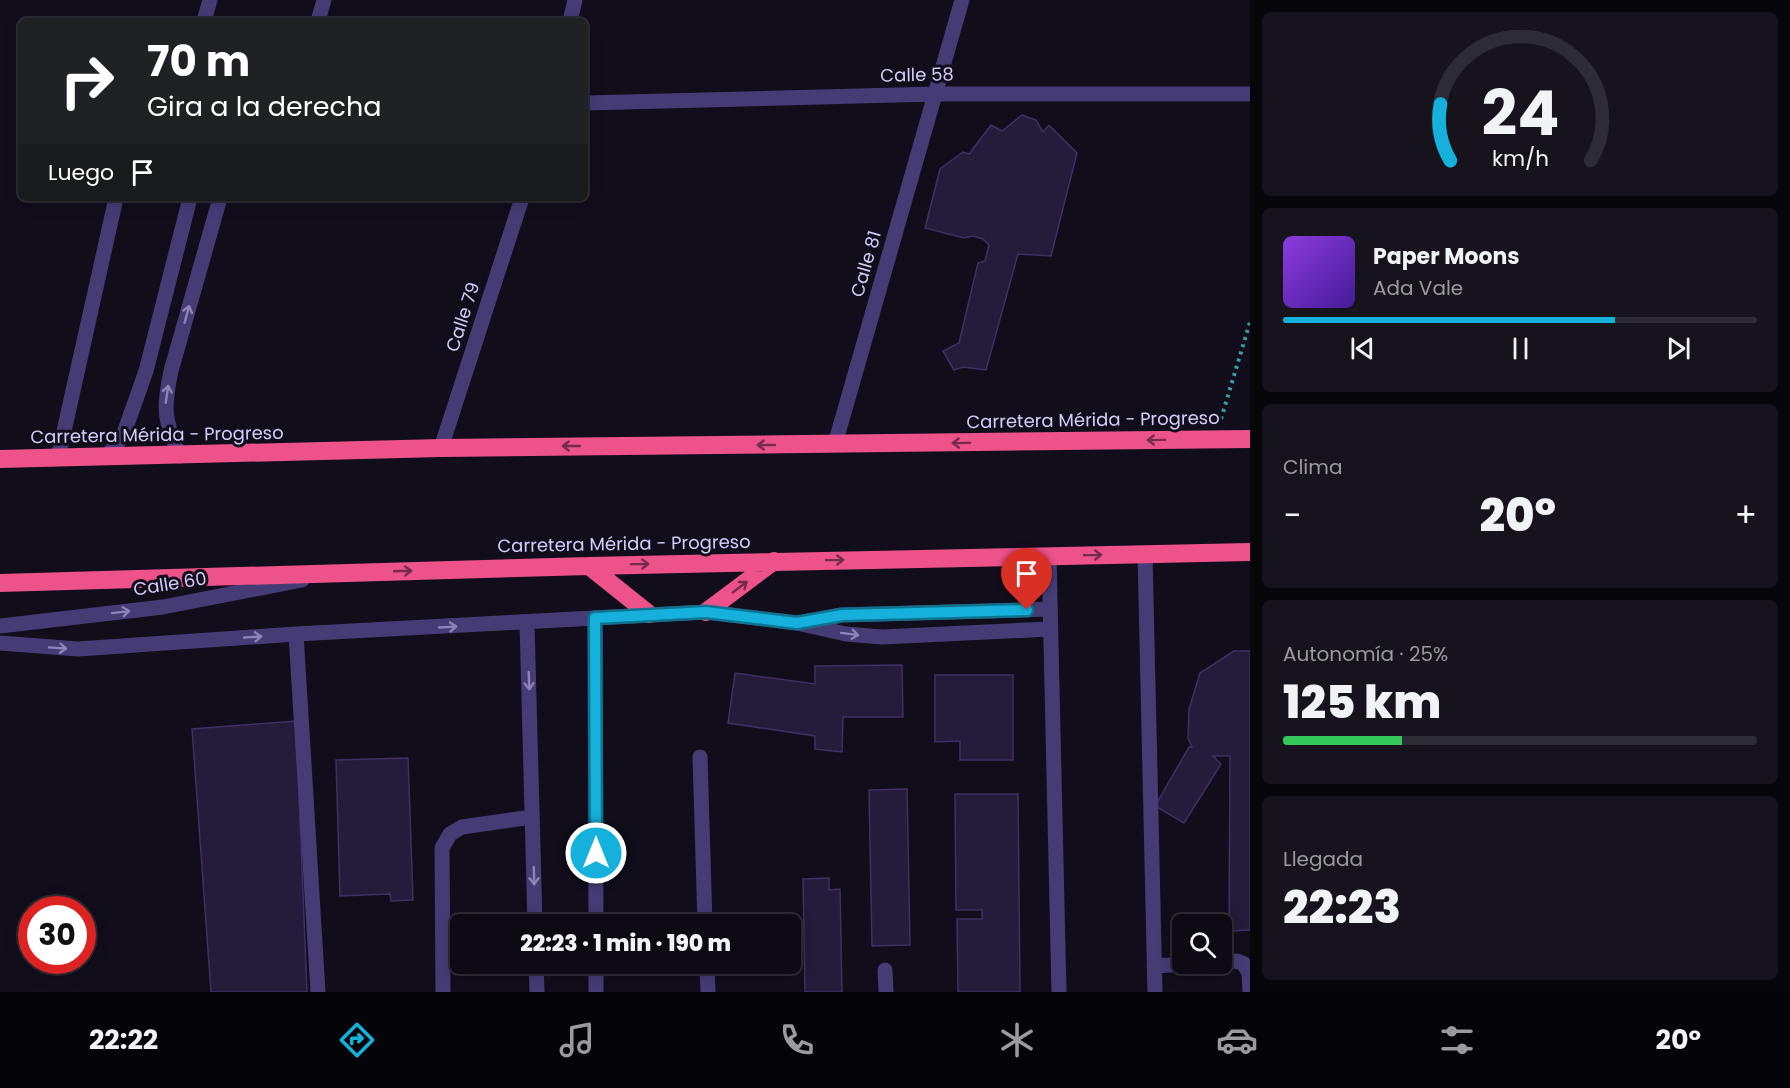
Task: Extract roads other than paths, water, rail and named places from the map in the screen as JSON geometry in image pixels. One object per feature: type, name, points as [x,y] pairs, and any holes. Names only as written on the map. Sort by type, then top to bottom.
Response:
[{"type":"highway","name":"Carretera Mérida - Progreso","points":[[0,459],[441,448],[1250,439]]},
{"type":"highway","name":"Carretera Mérida - Progreso","points":[[0,583],[774,561],[1250,552]]},
{"type":"highway","points":[[706,612],[774,561]]},
{"type":"highway","points":[[589,566],[649,614]]},
{"type":"street","points":[[205,18],[210,0]]},
{"type":"street","points":[[319,18],[324,0]]},
{"type":"street","points":[[571,18],[575,0]]},
{"type":"street","name":"Calle 81","points":[[835,444],[962,0]]},
{"type":"street","name":"Calle 58","points":[[588,103],[935,94],[1250,94]]},
{"type":"street","points":[[58,458],[115,201]]},
{"type":"street","points":[[106,457],[123,436],[146,370],[189,201]]},
{"type":"street","points":[[180,456],[168,429],[165,400],[171,371],[219,201]]},
{"type":"street","name":"Calle 79","points":[[441,448],[521,201]]},
{"type":"street","points":[[1145,554],[1155,992]]},
{"type":"street","points":[[1049,556],[1059,992]]},
{"type":"street","name":"Calle 60","points":[[0,626],[163,607],[345,572]]},
{"type":"street","points":[[797,623],[842,615],[1050,609]]},
{"type":"street","points":[[0,643],[78,649],[296,634],[706,612],[797,623],[846,634],[882,637],[1050,629]]},
{"type":"street","points":[[595,618],[596,914]]},
{"type":"street","points":[[527,623],[535,914]]},
{"type":"street","points":[[296,634],[318,992]]},
{"type":"street","points":[[700,757],[705,914]]},
{"type":"street","points":[[443,992],[442,848],[450,834],[462,827],[532,818]]},
{"type":"street","points":[[1232,961],[1244,964],[1249,973],[1250,992]]},
{"type":"street","points":[[1154,966],[1172,965]]},
{"type":"street","points":[[885,970],[886,992]]},
{"type":"street","points":[[536,974],[537,992]]},
{"type":"street","points":[[596,974],[596,992]]},
{"type":"street","points":[[707,974],[708,992]]}]
